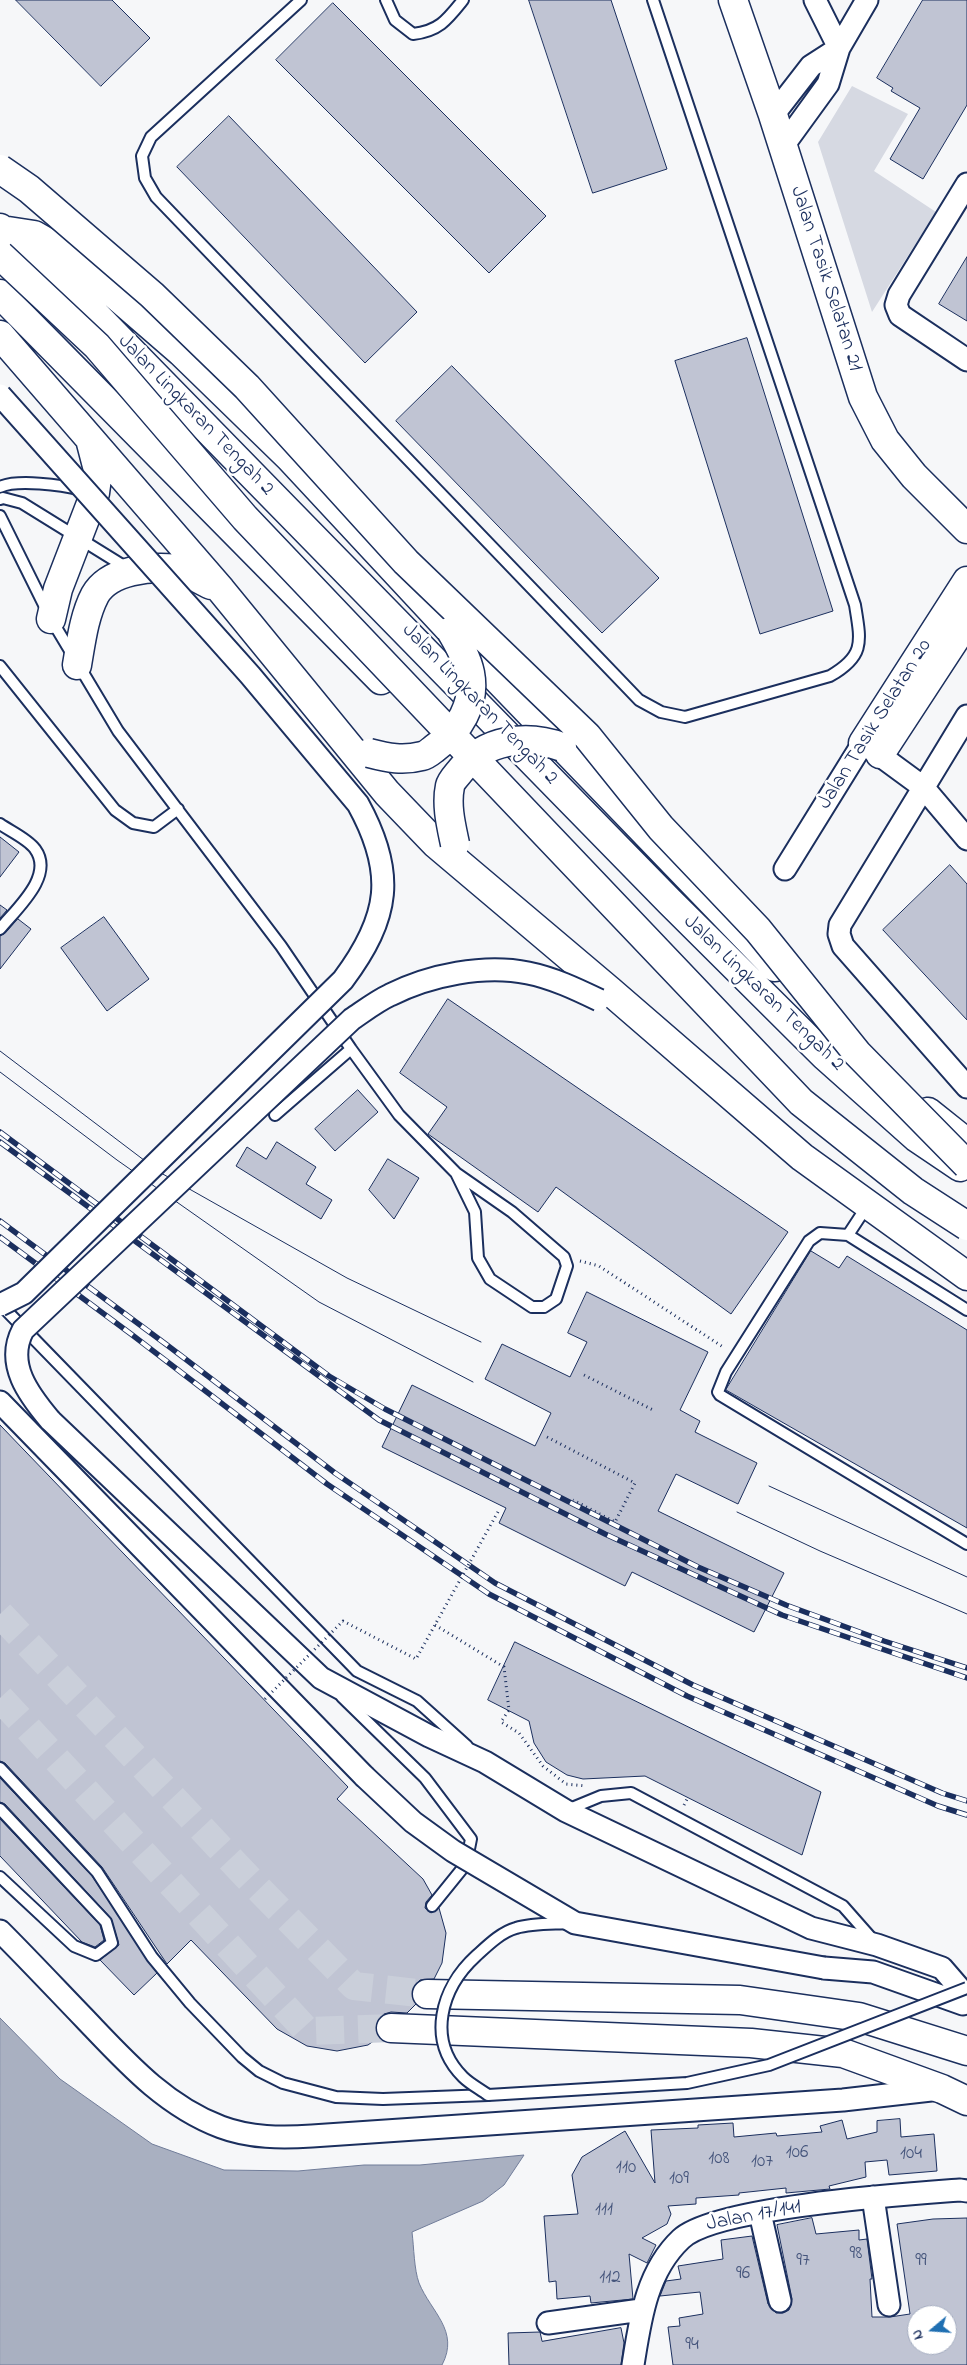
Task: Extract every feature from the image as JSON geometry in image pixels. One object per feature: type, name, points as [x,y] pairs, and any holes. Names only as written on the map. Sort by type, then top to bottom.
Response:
[{"type":"main road","name":"Jalan Tasik Selatan 21","points":[[733,0],[773,115],[863,397],[886,440],[914,476],[967,529]]},
{"type":"main road","points":[[0,169],[29,190],[152,295],[247,387],[406,562],[587,736],[661,828],[758,930],[857,1054],[967,1165]]},
{"type":"main road","points":[[1,238],[34,235],[69,255],[182,352],[290,458],[451,631],[756,948],[930,1115],[967,1143]]},
{"type":"main road","points":[[1,238],[245,518],[801,1102],[914,1192],[967,1227]]},
{"type":"main road","name":"Jalan Lingkaran Tengah 2","points":[[1,238],[82,301],[670,902],[825,1056],[917,1138],[967,1172]]},
{"type":"main road","points":[[0,294],[752,1058],[837,1135],[882,1170],[967,1227]]},
{"type":"main road","points":[[0,335],[91,443],[221,590],[387,793],[436,844],[802,1157],[967,1276]]},
{"type":"main road","points":[[51,619],[58,589],[94,494],[98,470],[91,443]]},
{"type":"main road","points":[[77,665],[88,613],[96,593],[110,579],[132,572],[178,569],[221,590]]},
{"type":"main road","name":"Jalan Tasik Selatan 20","points":[[872,749],[966,586]]},
{"type":"main road","name":"Jalan Tasik Selatan 20","points":[[872,749],[967,621]]},
{"type":"main road","points":[[328,720],[369,753],[397,760],[424,756],[448,738],[460,724],[470,697],[470,674],[463,653],[451,631]]},
{"type":"main road","points":[[468,870],[456,844],[449,816],[450,784],[470,758],[483,749],[511,742],[542,740],[562,747]]},
{"type":"main road","points":[[427,1994],[740,2000],[859,2018],[967,2051]]},
{"type":"main road","points":[[391,2028],[751,2043],[843,2053],[967,2100]]},
{"type":"street","points":[[815,0],[839,48]]},
{"type":"street","points":[[783,146],[828,84],[839,48],[867,0]]},
{"type":"street","points":[[773,115],[811,66],[839,48]]},
{"type":"street","points":[[967,184],[899,295],[896,305],[900,315],[967,360]]},
{"type":"street","points":[[0,395],[250,675],[358,804],[371,828],[381,859],[384,878],[382,902],[375,928],[362,955],[343,980],[24,1293],[0,1304]]},
{"type":"street","points":[[967,716],[922,786],[840,925],[843,946],[967,1087]]},
{"type":"street","points":[[872,749],[922,786],[967,839]]},
{"type":"street","name":"Jalan Tasik Selatan 20","points":[[785,869],[872,749]]},
{"type":"street","points":[[802,1157],[599,1000],[561,982],[527,973],[466,972],[412,986],[389,995],[352,1019],[22,1330],[18,1339],[16,1356],[18,1371],[30,1396],[50,1420],[322,1678],[429,1736],[485,1762],[566,1811],[811,1928],[877,1945],[942,1968],[967,1997]]},
{"type":"street","points":[[0,1402],[357,1769],[413,1822],[453,1851],[574,1923],[824,1968],[874,1972],[967,2005]]},
{"type":"street","points":[[50,1420],[102,1509]]},
{"type":"street","points":[[0,1931],[138,2075],[182,2109],[221,2127],[239,2132],[281,2138],[843,2100],[942,2089]]},
{"type":"street","name":"Jalan 17/141","points":[[633,2365],[641,2310],[653,2281],[669,2254],[681,2239],[696,2228],[710,2223],[760,2213],[873,2197],[967,2191]]},
{"type":"street","points":[[873,2197],[889,2305]]},
{"type":"street","points":[[760,2213],[780,2301]]},
{"type":"street","points":[[548,2323],[641,2310]]},
{"type":"lane","points":[[301,0],[151,137],[142,156],[145,178],[156,197],[639,700],[661,712],[685,717],[830,676],[847,666],[857,651],[860,637],[855,605],[653,0]]},
{"type":"lane","points":[[386,0],[395,20],[413,34],[430,32],[447,20],[463,0]]},
{"type":"lane","points":[[0,487],[22,484],[69,487],[94,494]]},
{"type":"lane","points":[[0,499],[3,498],[22,503],[132,572]]},
{"type":"lane","points":[[0,516],[51,619],[118,731],[282,946],[351,1049],[399,1114],[456,1173],[512,1212],[564,1257],[567,1266],[556,1299],[544,1307],[532,1308],[490,1278],[478,1258],[475,1212],[456,1173]]},
{"type":"lane","points":[[0,666],[115,810],[133,823],[154,827],[178,809]]},
{"type":"lane","points":[[0,824],[35,849],[42,865],[38,882],[0,929]]},
{"type":"lane","points":[[275,1114],[351,1049]]},
{"type":"lane","points":[[848,1234],[867,1205]]},
{"type":"lane","points":[[967,1310],[848,1234],[820,1234],[810,1241],[726,1372],[718,1392],[720,1395],[967,1544]]},
{"type":"lane","points":[[0,1304],[357,1671],[417,1701],[485,1762]]},
{"type":"lane","points":[[322,1678],[425,1778],[470,1839],[466,1864],[432,1906]]},
{"type":"lane","points":[[0,1768],[98,1872],[152,1957],[185,1996],[242,2056],[259,2070],[283,2083],[336,2097],[383,2099],[488,2095],[687,2083],[769,2065],[967,1988]]},
{"type":"lane","points":[[566,1811],[601,1796],[631,1793],[843,1906],[877,1945]]},
{"type":"lane","points":[[0,1810],[106,1922],[112,1943],[96,1955],[74,1946],[0,1877]]},
{"type":"lane","points":[[488,2095],[463,2076],[445,2049],[440,2022],[444,2001],[461,1973],[490,1942],[515,1928],[574,1923]]},
{"type":"lane","points":[[0,1942],[44,1976]]},
{"type":"path","points":[[599,1266],[723,1347]]},
{"type":"path","points":[[584,1375],[652,1410]]},
{"type":"path","points":[[547,1437],[635,1483],[615,1522],[573,1500]]},
{"type":"path","points":[[265,1699],[343,1621],[416,1659],[499,1510]]},
{"type":"path","points":[[435,1625],[504,1668],[509,1710],[501,1722],[519,1733],[543,1766],[566,1784],[589,1786]]},
{"type":"path","points":[[683,1806],[688,1797]]},
{"type":"shaded area","points":[[852,86],[908,114],[874,171],[936,212],[872,312],[818,142]]},
{"type":"water","points":[[0,2018],[60,2079],[152,2144],[224,2170],[298,2171],[364,2165],[420,2165],[524,2155],[504,2185],[483,2201],[412,2232],[415,2265],[419,2283],[446,2332],[448,2342],[447,2353],[442,2365],[0,2365]]},
{"type":"building","points":[[16,0],[112,0],[150,38],[101,86]]},
{"type":"building","points":[[529,0],[611,0],[667,169],[593,193]]},
{"type":"building","points":[[923,0],[967,0],[967,105],[923,179],[890,159],[920,108],[891,91],[893,88],[877,78]]},
{"type":"building","points":[[333,3],[546,216],[489,273],[276,60]]},
{"type":"building","points":[[229,116],[417,312],[365,363],[177,167]]},
{"type":"building","points":[[967,257],[967,321],[939,304]]},
{"type":"building","points":[[747,338],[833,611],[760,634],[675,361]]},
{"type":"building","points":[[452,366],[659,578],[602,633],[396,421]]},
{"type":"building","points":[[0,837],[19,852],[0,877]]},
{"type":"building","points":[[950,865],[967,884],[967,1020],[883,930]]},
{"type":"building","points":[[0,905],[7,910],[0,918]]},
{"type":"building","points":[[104,917],[149,979],[107,1011],[61,948]]},
{"type":"building","points":[[18,919],[31,929],[0,969],[0,936]]},
{"type":"building","points":[[448,999],[788,1232],[731,1314],[556,1187],[538,1212],[428,1134],[447,1107],[400,1073]]},
{"type":"building","points":[[358,1090],[378,1112],[335,1151],[315,1129]]},
{"type":"building","points":[[277,1142],[316,1167],[306,1184],[332,1200],[321,1219],[236,1166],[247,1147],[266,1159]]},
{"type":"building","points":[[388,1159],[419,1178],[394,1219],[369,1190]]},
{"type":"building","points":[[811,1251],[839,1268],[847,1256],[967,1330],[967,1528],[726,1390]]},
{"type":"building","points":[[587,1292],[708,1352],[680,1410],[700,1421],[695,1432],[757,1463],[738,1504],[676,1474],[658,1511],[784,1573],[754,1632],[632,1572],[625,1586],[499,1523],[506,1508],[382,1447],[412,1385],[535,1446],[551,1413],[485,1379],[502,1344],[570,1377],[587,1342],[568,1333]]},
{"type":"building","points":[[0,1425],[348,1787],[337,1799],[423,1879],[432,1895],[426,1902],[425,1908],[431,1913],[439,1908],[446,1933],[442,1963],[434,1979],[420,1980],[414,1986],[411,1994],[416,2004],[407,2013],[391,2012],[384,2014],[378,2019],[375,2028],[379,2037],[368,2045],[337,2051],[307,2046],[277,2029],[191,1940],[167,1964],[102,1867],[5,1763],[0,1761]]},
{"type":"building","points":[[515,1642],[821,1792],[802,1855],[645,1776],[583,1779],[567,1775],[546,1762],[534,1743],[529,1721],[488,1700]]},
{"type":"building","points":[[0,1778],[92,1876],[157,1973],[134,1995],[100,1960],[119,1945],[111,1918],[5,1804],[0,1802]]},
{"type":"building","points":[[0,1819],[100,1925],[104,1940],[95,1947],[82,1942],[0,1856]]},
{"type":"building","points":[[900,2119],[901,2137],[934,2134],[937,2171],[889,2175],[887,2160],[865,2162],[866,2177],[829,2186],[830,2189],[786,2193],[786,2188],[739,2193],[739,2195],[696,2198],[696,2204],[668,2206],[671,2214],[667,2224],[642,2238],[656,2245],[647,2263],[629,2254],[633,2299],[591,2303],[590,2296],[557,2299],[556,2281],[549,2282],[544,2216],[578,2214],[572,2175],[582,2157],[625,2131],[655,2183],[651,2130],[698,2128],[698,2125],[733,2123],[734,2137],[776,2133],[777,2136],[822,2132],[820,2126],[842,2120],[847,2139],[877,2132],[877,2121]]},
{"type":"building","points":[[812,2218],[816,2234],[859,2230],[859,2240],[867,2239],[872,2279],[870,2279],[872,2317],[907,2314],[907,2355],[957,2355],[957,2305],[909,2305],[897,2224],[933,2219],[967,2218],[967,2365],[673,2365],[668,2327],[680,2326],[679,2318],[703,2314],[700,2292],[660,2296],[666,2281],[681,2279],[678,2266],[723,2259],[721,2240],[752,2236],[768,2304],[776,2313],[783,2313],[789,2310],[792,2299],[777,2225]]},
{"type":"building","points":[[621,2328],[624,2343],[621,2365],[509,2365],[508,2333],[540,2332],[542,2341]]},
{"type":"tunnel","points":[[0,1614],[251,1881],[354,1986],[427,1994]]},
{"type":"tunnel","points":[[0,1698],[307,2031],[391,2028]]},
{"type":"tram line","points":[[0,1051],[161,1173],[347,1278],[481,1342]]},
{"type":"tram line","points":[[0,1072],[117,1160],[319,1302],[473,1382]]},
{"type":"tram line","points":[[769,1486],[967,1577]]},
{"type":"tram line","points":[[737,1512],[820,1551],[967,1614]]},
{"type":"railway","points":[[0,1132],[329,1376],[385,1409],[698,1567],[786,1605],[884,1641],[967,1668]]},
{"type":"railway","points":[[0,1142],[379,1420],[605,1534],[782,1615],[967,1678]]},
{"type":"railway","points":[[0,1221],[335,1473],[495,1583],[693,1685],[942,1793],[967,1801]]},
{"type":"railway","points":[[0,1237],[131,1334],[327,1484],[489,1594],[687,1696],[938,1806],[967,1815]]}]
